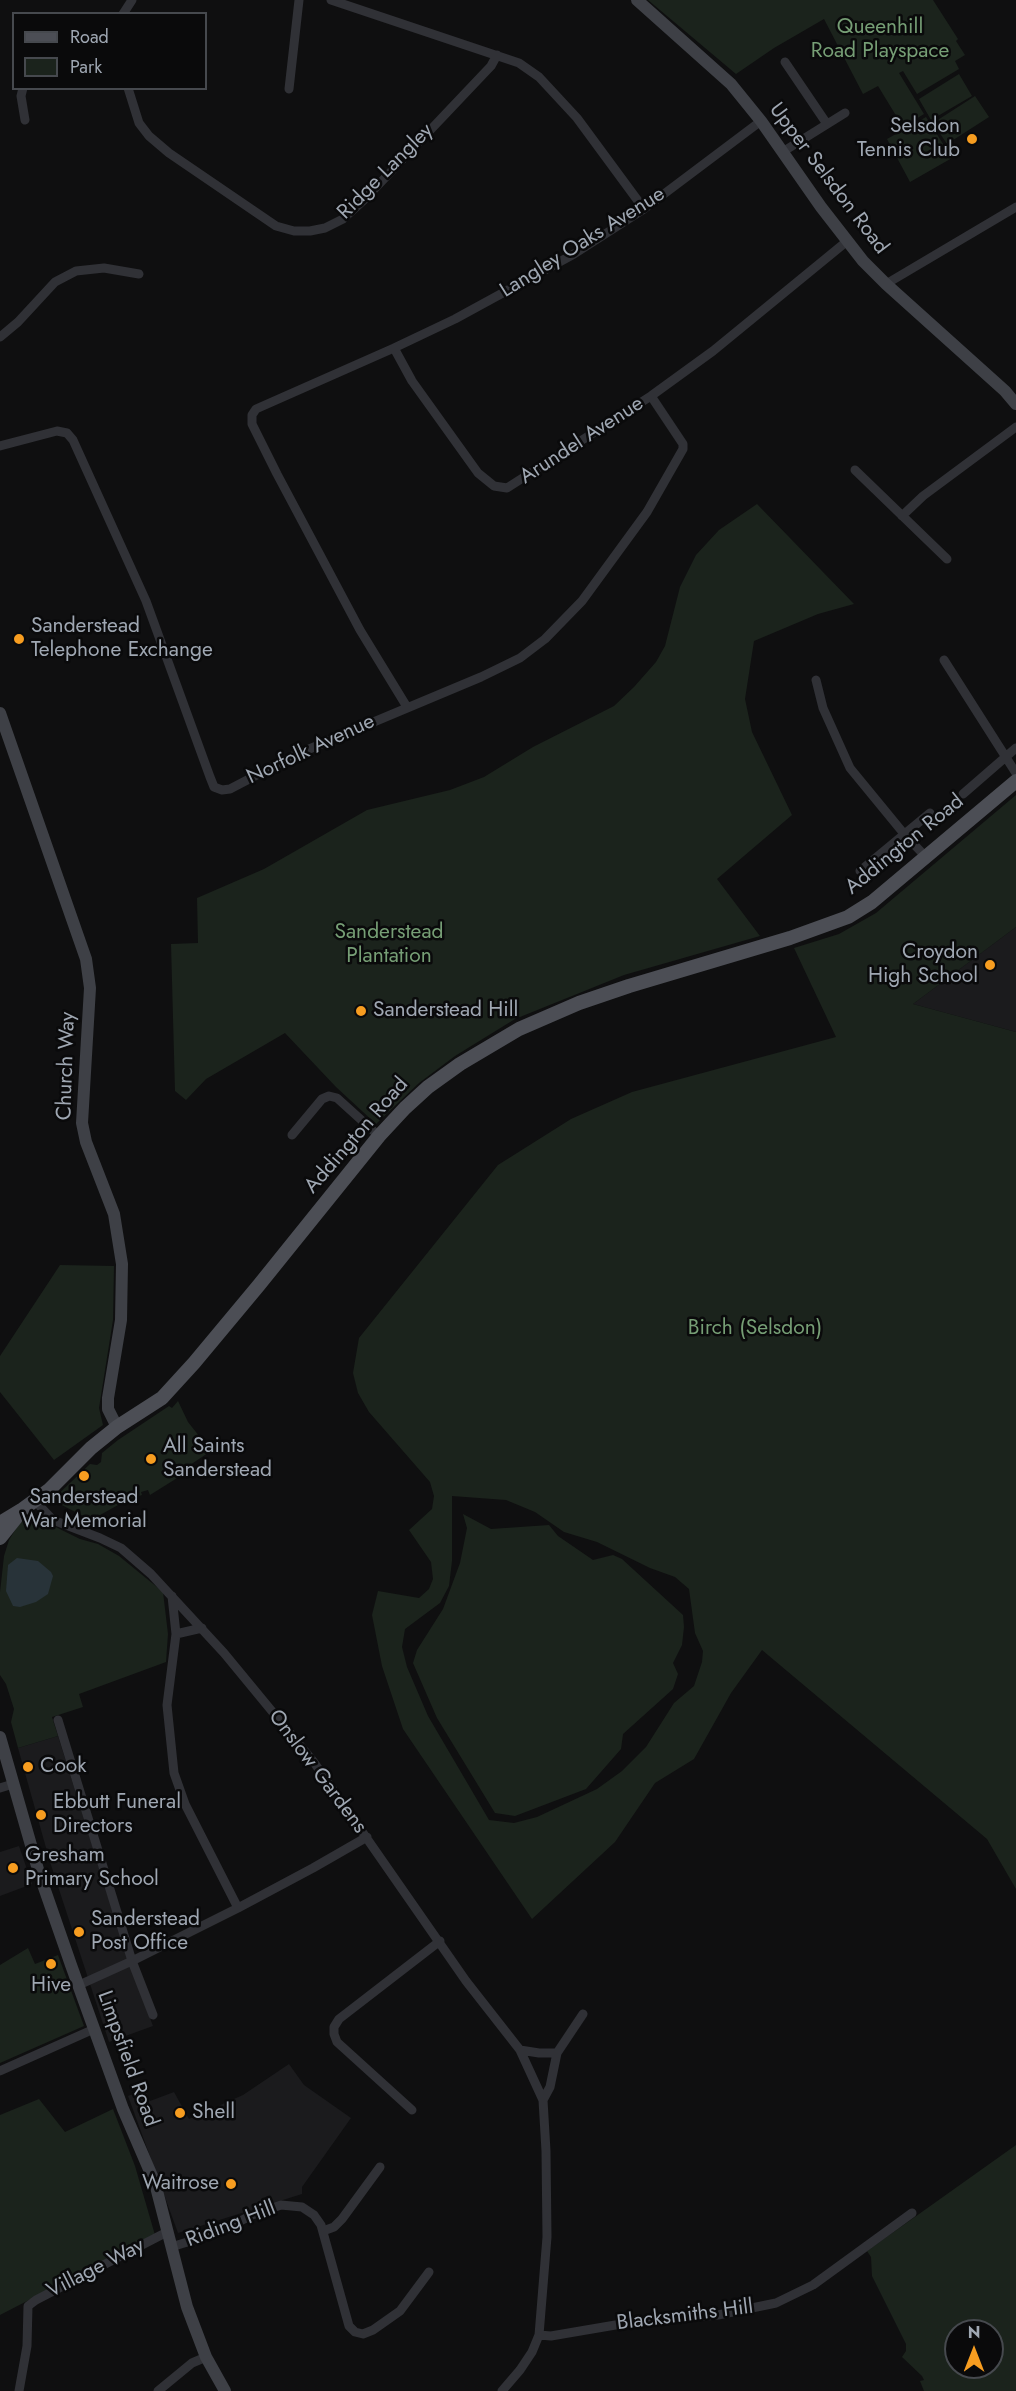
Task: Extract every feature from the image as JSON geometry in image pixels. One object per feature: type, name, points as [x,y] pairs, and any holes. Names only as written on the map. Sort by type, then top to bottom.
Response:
[{"type":"main road","name":"Upper Selsdon Road","points":[[637,0],[731,84],[784,151],[846,242],[886,284],[1005,391],[1016,404]]},
{"type":"main road","name":"Church Way","points":[[0,713],[86,959],[90,988],[82,1123],[86,1142],[114,1214],[122,1264],[121,1320],[108,1398],[108,1409],[117,1427]]},
{"type":"main road","name":"Addington Road","points":[[29,1505],[117,1427],[162,1398],[194,1364],[379,1136],[428,1087],[460,1064],[519,1029],[579,1003],[790,938],[848,917],[872,902],[1016,781]]},
{"type":"main road","points":[[0,1523],[29,1505]]},
{"type":"main road","points":[[0,1538],[29,1505]]},
{"type":"main road","name":"Limpsfield Road","points":[[0,1737],[39,1873],[123,2109],[155,2183],[186,2307],[206,2356],[225,2391]]},
{"type":"street","points":[[289,89],[298,0]]},
{"type":"street","points":[[330,0],[519,63],[539,77],[577,118],[644,209]]},
{"type":"street","name":"Ridge Langley","points":[[129,90],[139,123],[149,136],[169,153],[276,226],[294,231],[310,231],[325,228],[343,219],[364,200],[491,66],[496,55]]},
{"type":"street","points":[[785,62],[827,124]]},
{"type":"street","points":[[22,90],[21,96],[25,120]]},
{"type":"street","points":[[784,151],[845,113]]},
{"type":"street","name":"Langley Oaks Avenue","points":[[394,348],[510,290],[574,254],[644,209],[761,121]]},
{"type":"street","points":[[886,284],[1016,207]]},
{"type":"street","name":"Arundel Avenue","points":[[394,348],[412,381],[478,473],[494,486],[507,488],[651,396],[713,351],[846,242]]},
{"type":"street","points":[[0,337],[18,322],[55,282],[76,271],[104,268],[139,274]]},
{"type":"street","points":[[394,348],[262,404],[255,409],[252,424],[329,574],[407,706]]},
{"type":"street","name":"Norfolk Avenue","points":[[0,446],[57,431],[67,433],[73,440],[146,601],[214,787],[222,790],[230,789],[296,755],[407,706],[481,677],[520,658],[545,639],[582,600],[647,512],[684,449],[684,444],[651,396]]},
{"type":"street","points":[[902,516],[923,496],[1016,428]]},
{"type":"street","points":[[855,470],[947,560]]},
{"type":"street","points":[[944,660],[1016,773]]},
{"type":"street","points":[[816,680],[823,708],[850,768],[926,857]]},
{"type":"street","points":[[963,794],[1016,748]]},
{"type":"street","points":[[860,871],[930,813]]},
{"type":"street","points":[[292,1135],[322,1099],[329,1096],[337,1098],[379,1136]]},
{"type":"street","name":"Onslow Gardens","points":[[29,1505],[53,1521],[121,1548],[152,1574],[202,1628],[313,1761],[473,1990],[520,2050],[543,2100]]},
{"type":"street","points":[[172,1596],[176,1635],[167,1705],[174,1773],[185,1804],[238,1908]]},
{"type":"street","points":[[176,1635],[202,1628]]},
{"type":"street","points":[[58,1720],[132,1961],[153,2015]]},
{"type":"street","points":[[0,1788],[13,1784]]},
{"type":"street","points":[[79,1985],[238,1908],[367,1837]]},
{"type":"street","points":[[412,2110],[337,2042],[334,2026],[339,2019],[440,1941]]},
{"type":"street","points":[[502,2391],[532,2352],[539,2335],[547,2237],[543,2100],[550,2087],[557,2053],[584,2014]]},
{"type":"street","points":[[0,2071],[94,2029]]},
{"type":"street","points":[[520,2050],[539,2054],[557,2053]]},
{"type":"street","points":[[323,2231],[334,2227],[342,2219],[380,2167]]},
{"type":"street","name":"Riding Hill","points":[[171,2247],[217,2233],[252,2215],[281,2205],[295,2205],[309,2211],[318,2220],[323,2231],[349,2326],[356,2332],[370,2332],[388,2321],[400,2311],[429,2272]]},
{"type":"street","name":"Blacksmiths Hill","points":[[539,2335],[551,2336],[633,2322],[718,2314],[776,2303],[813,2285],[912,2213]]},
{"type":"street","name":"Village Way","points":[[20,2391],[27,2346],[27,2309],[36,2300],[167,2232]]},
{"type":"street","points":[[158,2391],[192,2363],[206,2356]]},
{"type":"shaded area","name":"Croydon High School","points":[[1016,927],[1016,1032],[913,1004]]},
{"type":"shaded area","points":[[17,1558],[38,1561],[53,1576],[48,1594],[36,1602],[20,1607],[13,1606],[6,1591],[8,1565]]},
{"type":"shaded area","points":[[58,1736],[129,1963],[153,2026],[109,2042],[50,1862],[18,1748]]},
{"type":"shaded area","name":"Gresham Primary School","points":[[19,1846],[32,1884],[0,1896],[0,1852]]},
{"type":"shaded area","points":[[289,2064],[304,2085],[351,2118],[302,2187],[302,2194],[178,2233],[128,2096],[145,2089],[150,2101],[174,2092],[189,2119],[243,2095]]},
{"type":"green space","name":"Queenhill Road Playspace","points":[[648,0],[933,0],[958,39],[956,41],[965,55],[955,61],[959,69],[917,94],[903,71],[899,73],[924,114],[903,127],[878,86],[863,94],[824,19],[774,48],[736,74]]},
{"type":"green space","points":[[959,74],[972,96],[931,120],[919,99]]},
{"type":"green space","points":[[975,96],[989,117],[947,144],[933,123]]},
{"type":"green space","points":[[926,117],[952,158],[910,182],[887,139]]},
{"type":"green space","name":"Sanderstead Plantation","points":[[757,504],[854,604],[818,614],[754,641],[745,699],[752,732],[792,815],[717,879],[760,936],[624,975],[515,1019],[455,1056],[419,1083],[376,1124],[336,1087],[285,1033],[206,1079],[186,1100],[175,1091],[171,944],[198,943],[197,898],[264,869],[367,810],[450,790],[484,777],[533,747],[614,706],[656,662],[665,646],[680,587],[696,555],[719,530]]},
{"type":"green space","name":"Birch (Selsdon)","points":[[1016,795],[1016,927],[913,1004],[1016,1032],[1016,1889],[987,1839],[762,1650],[731,1693],[694,1759],[655,1783],[615,1842],[532,1919],[403,1729],[382,1666],[372,1615],[378,1591],[419,1598],[429,1589],[433,1579],[431,1562],[409,1530],[432,1509],[434,1496],[430,1482],[369,1412],[358,1393],[353,1373],[359,1338],[498,1165],[571,1119],[632,1092],[836,1037],[794,948],[839,934],[876,913]],"holes":[[[452,1496],[506,1500],[535,1512],[564,1532],[597,1542],[650,1568],[675,1577],[689,1589],[695,1633],[703,1651],[694,1686],[674,1703],[646,1747],[622,1771],[597,1789],[537,1817],[514,1823],[489,1820],[428,1716],[407,1667],[402,1647],[405,1629],[440,1603],[449,1586],[452,1561]]]},
{"type":"green space","points":[[60,1265],[114,1266],[113,1320],[99,1408],[103,1425],[54,1460],[0,1392],[0,1356]]},
{"type":"green space","points":[[178,1401],[188,1422],[211,1451],[187,1467],[182,1475],[150,1495],[148,1490],[141,1492],[142,1495],[129,1499],[91,1520],[52,1500],[90,1464],[97,1465],[101,1462],[102,1453],[118,1440],[169,1406],[172,1408]]},
{"type":"green space","points":[[29,1514],[80,1539],[98,1544],[119,1556],[163,1592],[168,1634],[166,1662],[79,1694],[83,1707],[52,1717],[58,1736],[18,1748],[11,1722],[14,1709],[6,1684],[0,1675],[0,1592],[4,1556],[9,1540]]},
{"type":"green space","points":[[463,1514],[491,1529],[549,1525],[558,1536],[593,1560],[613,1555],[622,1559],[683,1615],[682,1645],[673,1663],[678,1674],[673,1689],[623,1734],[621,1749],[586,1789],[515,1816],[495,1813],[437,1718],[413,1663],[417,1650],[443,1609],[460,1563],[467,1528]]},
{"type":"green space","points":[[28,1948],[35,1964],[58,1955],[84,2026],[0,2063],[0,1965]]},
{"type":"green space","points":[[39,2099],[65,2132],[113,2109],[135,2166],[155,2235],[0,2315],[0,2115]]},
{"type":"green space","points":[[1016,2145],[1016,2391],[924,2391],[920,2381],[924,2380],[922,2376],[902,2357],[906,2351],[906,2344],[872,2276],[871,2257],[867,2251]]},
{"type":"place","name":"Selsdon Tennis Club","points":[[972,139]]},
{"type":"place","name":"Sanderstead Telephone Exchange","points":[[19,639]]},
{"type":"place","name":"Croydon High School","points":[[990,965]]},
{"type":"place","name":"Sanderstead Hill","points":[[361,1011]]},
{"type":"place","name":"All Saints Sanderstead","points":[[151,1459]]},
{"type":"place","name":"Sanderstead War Memorial","points":[[84,1476]]},
{"type":"place","name":"Cook","points":[[28,1767]]},
{"type":"place","name":"Ebbutt Funeral Directors","points":[[41,1815]]},
{"type":"place","name":"Gresham Primary School","points":[[13,1868]]},
{"type":"place","name":"Sanderstead Post Office","points":[[79,1932]]},
{"type":"place","name":"Hive","points":[[51,1964]]},
{"type":"place","name":"Shell","points":[[180,2113]]},
{"type":"place","name":"Waitrose","points":[[231,2184]]}]
